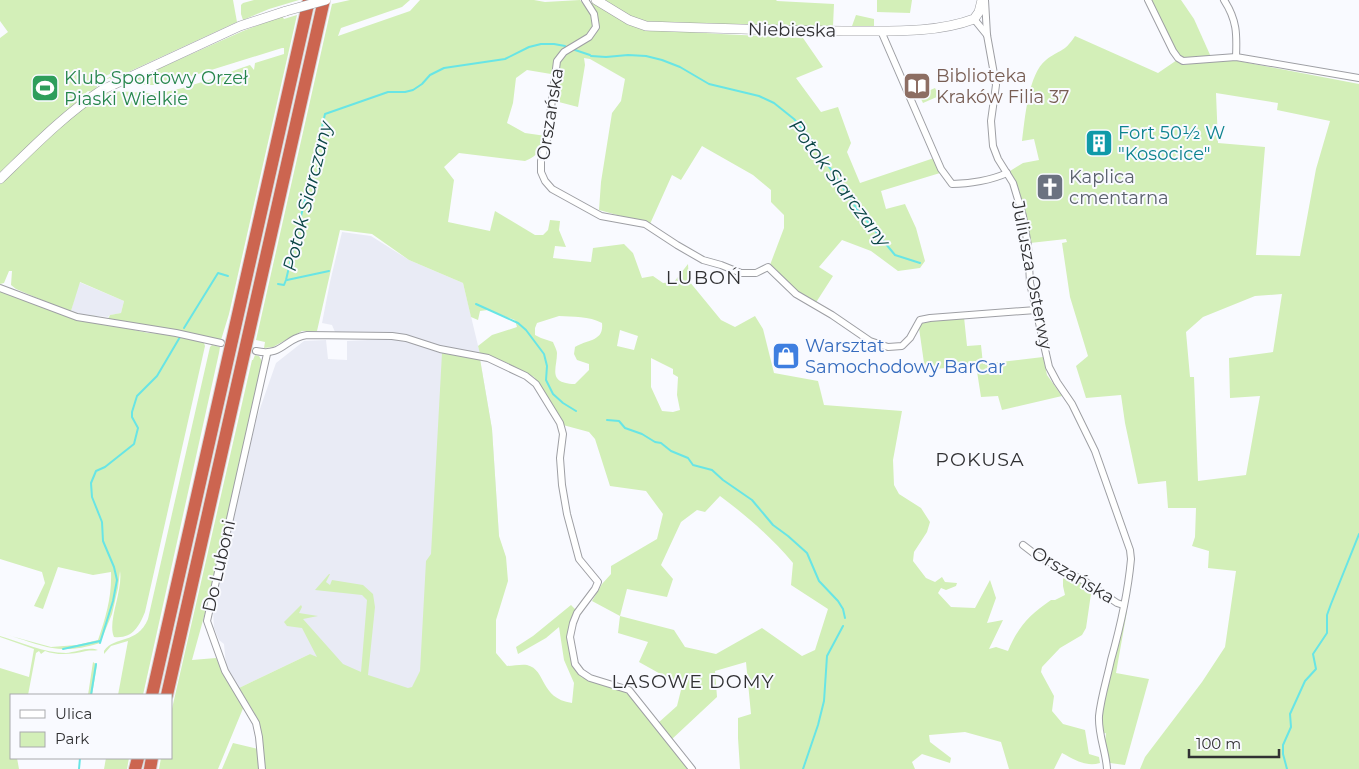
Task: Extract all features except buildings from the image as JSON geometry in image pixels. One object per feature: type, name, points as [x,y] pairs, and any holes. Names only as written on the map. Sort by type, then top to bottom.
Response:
[{"type":"highway","points":[[152,694],[310,0]]},
{"type":"highway","points":[[166,694],[325,0]]},
{"type":"street","points":[[0,179],[51,131],[88,99],[102,90],[240,26],[286,10],[325,0]]},
{"type":"street","name":"Orszańska","points":[[585,0],[594,14],[596,26],[589,37],[564,52],[557,61],[547,139],[541,160],[541,172],[545,181],[552,189],[601,216],[645,224],[703,260],[741,273],[756,273],[768,267],[796,294],[832,315],[870,341],[888,347],[902,346],[910,338],[920,320],[1036,310]]},
{"type":"street","name":"Niebieska","points":[[596,0],[629,20],[646,26],[776,31],[881,31],[932,28],[974,19]]},
{"type":"street","points":[[974,19],[979,12],[983,0]]},
{"type":"street","name":"Juliusza Osterwy","points":[[983,0],[996,85],[991,121],[992,134],[998,159],[1017,194],[1023,216],[1028,246],[1030,283],[1049,367],[1072,404],[1096,450],[1130,550],[1130,571],[1100,710],[1099,732],[1107,769]]},
{"type":"street","points":[[1148,0],[1178,58],[1183,61],[1236,57],[1359,78]]},
{"type":"street","points":[[1224,0],[1231,11],[1237,32],[1236,57]]},
{"type":"street","name":"Juliusza Osterwy","points":[[974,19],[987,35]]},
{"type":"street","points":[[881,31],[941,169],[952,184],[960,184],[1007,173]]},
{"type":"street","points":[[0,288],[77,317],[176,333],[221,343]]},
{"type":"street","points":[[256,351],[267,354],[281,348],[301,335],[392,336],[488,358],[526,376],[536,384],[560,423],[563,434],[560,458],[562,485],[567,514],[579,559],[598,582],[577,613],[573,623],[570,637],[575,664],[581,672],[590,678],[629,690],[692,769]]},
{"type":"street","name":"Do Luboni","points":[[262,769],[256,723],[225,671],[206,621],[267,354]]},
{"type":"street","name":"Orszańska","points":[[1023,545],[1036,555],[1086,582],[1123,605]]},
{"type":"shaded area","points":[[342,232],[371,236],[409,260],[463,283],[480,354],[452,349],[406,335],[335,332],[332,325],[322,323]]},
{"type":"shaded area","points":[[79,282],[124,301],[121,313],[108,317],[83,315],[71,311]]},
{"type":"shaded area","points":[[390,339],[412,343],[444,354],[480,359],[492,429],[499,537],[411,693],[376,690],[310,654],[239,688],[226,665],[224,644],[219,640],[214,628],[213,610],[256,420],[276,363],[304,341],[326,340],[328,359],[347,360],[347,341]]},
{"type":"green space","points":[[0,0],[233,0],[237,22],[111,80],[110,78],[105,80],[106,83],[103,85],[103,81],[111,76],[110,74],[98,79],[97,87],[92,92],[88,91],[83,95],[84,97],[7,168],[0,172],[0,38],[8,32],[0,21]]},
{"type":"green space","points":[[254,0],[299,0],[269,9],[243,20],[241,5]]},
{"type":"green space","points":[[350,0],[410,0],[402,7],[341,28],[338,36],[410,11],[420,0],[534,0],[545,2],[580,0],[591,14],[593,27],[583,38],[590,40],[598,21],[588,2],[594,3],[619,18],[650,27],[715,34],[803,38],[823,67],[796,78],[821,112],[838,107],[851,143],[847,152],[860,183],[934,158],[940,173],[881,191],[886,209],[905,204],[916,228],[925,261],[920,268],[898,271],[871,251],[842,240],[819,267],[833,276],[815,304],[796,290],[770,265],[784,228],[784,215],[771,202],[771,190],[753,175],[702,146],[681,180],[672,175],[650,224],[599,210],[601,182],[612,113],[621,101],[625,79],[590,59],[584,58],[585,65],[578,107],[555,101],[557,75],[527,70],[516,78],[513,103],[507,123],[525,133],[546,136],[543,145],[539,152],[525,161],[459,153],[444,167],[454,180],[448,222],[490,231],[495,211],[535,235],[543,235],[548,230],[550,220],[560,221],[559,230],[566,247],[555,246],[553,258],[591,262],[593,248],[624,244],[633,253],[642,278],[653,276],[663,283],[674,282],[688,264],[689,281],[721,320],[735,327],[755,316],[763,329],[774,373],[818,381],[824,405],[902,411],[893,460],[894,485],[899,494],[921,508],[930,522],[927,532],[914,552],[913,561],[926,578],[935,582],[942,577],[945,582],[957,583],[956,586],[946,590],[941,588],[938,593],[951,607],[975,608],[990,580],[996,598],[987,623],[1003,620],[989,649],[996,647],[1008,651],[1020,628],[1030,616],[1051,600],[1065,595],[1063,572],[1092,587],[1086,628],[1082,635],[1060,648],[1042,667],[1041,672],[1054,696],[1052,711],[1063,724],[1085,730],[1089,754],[1099,757],[1100,763],[1085,763],[1062,753],[1054,769],[1009,769],[1001,742],[965,732],[929,735],[930,742],[951,758],[950,763],[922,754],[912,762],[915,769],[740,769],[738,718],[751,714],[746,662],[715,671],[717,697],[671,740],[658,723],[677,706],[682,686],[639,662],[648,642],[618,633],[620,616],[592,601],[602,584],[611,574],[611,566],[657,539],[663,514],[646,491],[610,486],[595,439],[589,432],[563,425],[534,377],[505,362],[480,354],[478,346],[492,335],[517,327],[515,320],[488,310],[480,311],[478,320],[471,317],[463,283],[409,260],[372,234],[340,230],[317,331],[302,331],[273,347],[264,348],[265,342],[256,340],[332,4]],"holes":[[[559,316],[586,318],[602,323],[602,329],[598,337],[575,347],[574,354],[577,360],[589,364],[589,370],[575,384],[566,383],[557,378],[555,370],[556,349],[553,342],[535,335],[537,323]],[[620,330],[638,336],[634,350],[617,346]],[[651,358],[673,369],[673,374],[678,377],[677,395],[680,410],[673,412],[662,411],[651,387]],[[720,496],[758,527],[793,563],[791,585],[828,609],[815,650],[802,656],[762,628],[716,654],[685,647],[674,630],[620,616],[627,589],[667,597],[673,579],[661,565],[681,522],[697,510],[705,512]]]},
{"type":"green space","points":[[604,0],[776,0],[834,4],[833,26],[755,28],[653,23],[635,19]]},
{"type":"green space","points":[[877,0],[912,0],[910,13],[877,12]]},
{"type":"green space","points":[[1149,0],[1181,0],[1194,19],[1211,57],[1184,60],[1177,55]]},
{"type":"green space","points":[[297,15],[229,314],[221,340],[176,330],[108,319],[110,315],[121,313],[124,301],[80,282],[71,311],[83,315],[96,316],[95,318],[70,312],[16,289],[11,285],[12,271],[9,271],[4,283],[0,284],[0,184],[50,136],[77,113],[105,94],[112,92],[160,93],[194,85],[250,65],[254,70],[255,63],[284,54],[284,48],[163,85],[146,85],[131,81],[243,31],[282,16],[284,19]]},
{"type":"green space","points":[[856,15],[874,19],[874,27],[852,26]]},
{"type":"green space","points":[[1075,36],[1158,73],[1177,60],[1182,65],[1214,61],[1238,61],[1359,84],[1359,769],[1140,769],[1145,757],[1202,682],[1225,647],[1236,571],[1208,568],[1209,551],[1192,546],[1195,537],[1196,508],[1168,508],[1166,481],[1138,484],[1121,395],[1086,398],[1076,366],[1088,356],[1070,297],[1062,243],[1067,242],[1066,239],[1030,243],[1019,190],[1010,171],[1023,163],[1039,160],[1034,139],[1022,141],[1031,86],[1035,75],[1046,60],[1065,48]],"holes":[[[1216,93],[1278,103],[1277,110],[1330,121],[1316,169],[1300,256],[1256,255],[1265,147],[1218,143]],[[1282,294],[1273,352],[1229,358],[1230,398],[1260,396],[1246,475],[1198,481],[1194,377],[1190,377],[1186,332],[1203,317],[1255,296]]]},
{"type":"green space","points":[[935,88],[939,96],[923,103],[919,95]]},
{"type":"green space","points":[[0,291],[80,321],[148,333],[170,334],[204,343],[205,346],[145,612],[134,631],[126,636],[114,637],[112,631],[120,571],[112,614],[100,643],[72,649],[60,649],[38,645],[0,633],[51,647],[77,645],[98,640],[108,606],[111,590],[111,572],[93,575],[58,567],[43,609],[34,606],[45,583],[42,572],[0,559]]},
{"type":"green space","points":[[964,317],[967,346],[981,345],[983,364],[1043,357],[1047,375],[1062,396],[1002,410],[998,396],[981,397],[976,365],[925,370],[919,328],[923,322]]},
{"type":"green space","points":[[212,345],[220,347],[143,694],[118,694],[128,641],[111,646],[104,654],[104,651],[114,643],[138,633],[148,619]]},
{"type":"green space","points":[[442,353],[480,359],[492,429],[499,536],[506,557],[508,581],[496,620],[496,653],[507,666],[527,665],[533,668],[538,672],[554,696],[572,703],[574,683],[564,660],[559,627],[546,638],[518,654],[516,647],[533,636],[571,605],[578,612],[568,636],[581,677],[627,692],[688,769],[264,769],[258,719],[239,688],[310,654],[317,657],[302,628],[287,626],[284,622],[301,605],[299,613],[318,616],[303,619],[343,664],[361,672],[367,600],[362,595],[315,590],[329,574],[326,582],[330,585],[332,580],[363,585],[373,594],[375,607],[368,675],[408,688],[412,687],[420,671],[426,561],[431,554]]},
{"type":"green space","points":[[255,355],[259,356],[262,361],[261,368],[205,613],[192,660],[216,658],[227,680],[244,706],[218,769],[159,769],[161,759],[172,759],[172,709]]},
{"type":"green space","points":[[1124,611],[1127,611],[1116,673],[1149,679],[1125,765],[1110,763],[1105,741],[1106,733],[1102,734],[1100,717]]},
{"type":"green space","points":[[0,637],[58,653],[91,649],[98,650],[66,654],[55,654],[45,651],[41,654],[39,651],[36,653],[28,694],[10,694],[10,759],[17,759],[19,769],[0,769],[0,668],[29,677],[34,649]]},
{"type":"green space","points":[[93,662],[97,665],[92,694],[88,694]]},
{"type":"green space","points":[[233,743],[258,749],[259,769],[222,769]]},
{"type":"green space","points":[[106,759],[129,759],[127,769],[104,769]]},
{"type":"waterway","name":"Potok Siarczany","points":[[278,284],[284,285],[286,280],[325,114],[388,92],[413,90],[430,75],[444,68],[505,59],[529,47],[541,44],[565,46]]},
{"type":"waterway","name":"Potok Siarczany","points":[[575,50],[590,55]]},
{"type":"waterway","name":"Potok Siarczany","points":[[591,56],[646,56],[662,60],[680,67],[709,84],[759,96],[774,103],[794,119],[810,138],[857,209],[895,255],[920,263]]},
{"type":"waterway","points":[[287,280],[329,271]]},
{"type":"waterway","points":[[184,328],[218,273],[228,276]]},
{"type":"waterway","points":[[476,304],[518,323],[526,330],[544,354],[547,366],[546,380],[553,394],[576,411]]},
{"type":"waterway","name":"Potok Siarczany","points":[[100,643],[113,601],[117,580],[114,567],[103,541],[102,522],[92,497],[91,483],[96,471],[105,467],[134,444],[138,428],[132,417],[132,412],[137,396],[157,376],[180,337]]},
{"type":"waterway","points":[[607,420],[619,421],[625,428],[661,443],[671,451],[688,458],[693,465],[712,470],[752,500],[773,525],[807,553],[819,581],[838,601],[843,609],[845,618]]},
{"type":"waterway","points":[[1287,769],[1283,745],[1291,727],[1290,714],[1305,681],[1316,669],[1313,654],[1327,633],[1327,615],[1359,534]]},
{"type":"waterway","points":[[803,769],[824,701],[827,656],[843,626]]},
{"type":"waterway","points":[[63,649],[100,641]]},
{"type":"waterway","name":"Potok Siarczany","points":[[91,694],[96,664]]},
{"type":"waterway","name":"Potok Siarczany","points":[[79,769],[80,759]]},
{"type":"place","name":"Biblioteka Kraków Filia 37","points":[[917,86]]},
{"type":"place","name":"Klub Sportowy Orzeł Piaski Wielkie","points":[[45,88]]},
{"type":"place","name":"Fort 50½ W \"Kosocice\"","points":[[1099,143]]},
{"type":"place","name":"Kaplica cmentarna","points":[[1050,187]]},
{"type":"place","name":"Warsztat Samochodowy BarCar","points":[[786,356]]},
{"type":"district","name":"LUBOŃ","points":[[704,277]]},
{"type":"district","name":"POKUSA","points":[[980,459]]},
{"type":"district","name":"LASOWE DOMY","points":[[693,681]]}]
